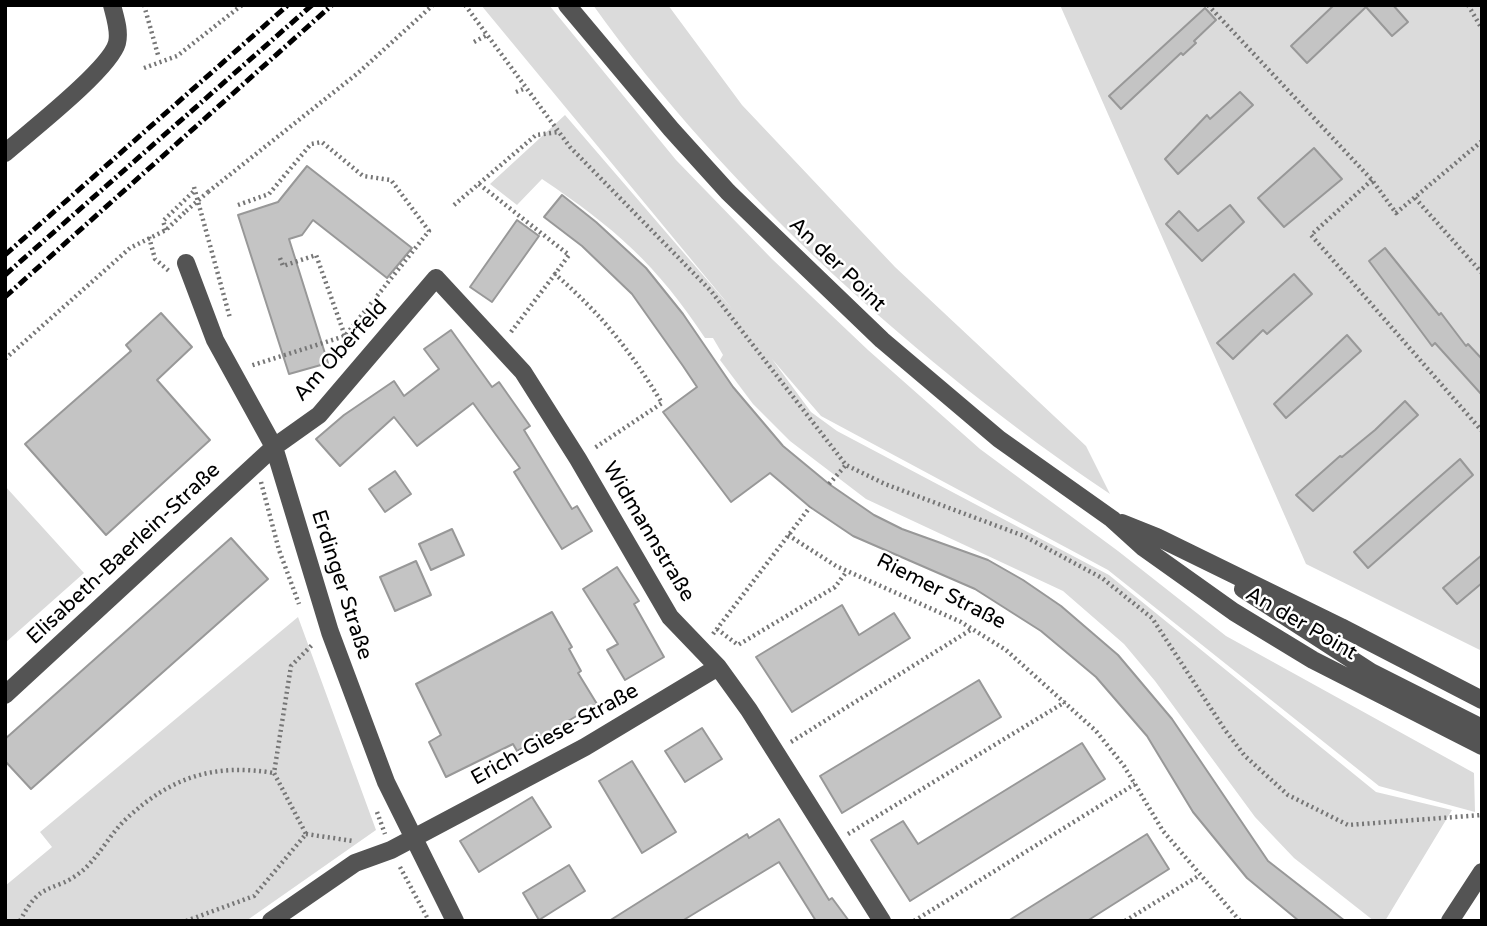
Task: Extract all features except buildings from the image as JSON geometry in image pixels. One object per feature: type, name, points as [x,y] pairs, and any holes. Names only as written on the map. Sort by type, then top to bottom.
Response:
[{"type":"street","points":[[5,153],[103,65],[117,43],[117,22],[113,5]]},
{"type":"street","name":"An der Point","points":[[567,5],[720,183],[881,340],[999,439],[1112,519],[1143,548],[1234,612],[1313,660],[1482,746]]},
{"type":"street","name":"Erdinger Straße","points":[[178,267],[274,447],[330,632],[386,782],[455,921]]},
{"type":"street","name":"Am Oberfeld","points":[[274,447],[318,415],[436,278]]},
{"type":"street","name":"Widmannstraße","points":[[436,278],[523,372],[578,459],[670,617],[718,667],[775,751],[882,921]]},
{"type":"street","name":"Elisabeth-Baerlein-Straße","points":[[5,695],[274,447]]},
{"type":"street","name":"An der Point","points":[[1112,519],[1157,537],[1205,563],[1341,627],[1482,700]]},
{"type":"street","name":"An der Point","points":[[1205,563],[1371,672],[1482,728]]},
{"type":"street","name":"Erich-Giese-Straße","points":[[271,921],[355,863],[391,850],[411,837],[585,747],[718,667]]},
{"type":"street","points":[[1450,921],[1482,872]]},
{"type":"path","points":[[144,5],[158,55]]},
{"type":"path","points":[[144,68],[177,56],[242,5]]},
{"type":"path","points":[[5,359],[130,248],[166,230],[208,192],[358,73],[433,5]]},
{"type":"path","points":[[465,5],[559,132],[711,291],[846,465],[886,484],[1024,536],[1102,578],[1152,618],[1245,755],[1299,801],[1348,825],[1482,815]]},
{"type":"path","points":[[1208,5],[1372,180],[1396,213],[1482,142]]},
{"type":"path","points":[[1468,5],[1476,14],[1482,29]]},
{"type":"path","points":[[474,42],[487,35]]},
{"type":"path","points":[[516,92],[526,88]]},
{"type":"path","points":[[454,205],[536,135],[559,132]]},
{"type":"path","points":[[238,205],[269,194],[311,144],[322,142],[363,176],[391,180],[429,231],[345,336],[247,367]]},
{"type":"path","points":[[1372,180],[1311,235],[1482,431]]},
{"type":"path","points":[[479,184],[569,255],[500,347]]},
{"type":"path","points":[[166,230],[163,220],[195,189],[232,325]]},
{"type":"path","points":[[1415,198],[1482,273]]},
{"type":"path","points":[[149,237],[155,259],[178,267]]},
{"type":"path","points":[[280,258],[283,266],[316,255],[345,336]]},
{"type":"path","points":[[555,274],[595,309],[629,350],[662,404],[578,459]]},
{"type":"path","points":[[829,484],[846,465]]},
{"type":"path","points":[[702,649],[810,507]]},
{"type":"path","name":"Riemer Straße","points":[[788,535],[847,571],[972,629],[1006,650],[1097,731],[1135,784],[1163,831],[1240,921]]},
{"type":"path","points":[[717,629],[738,645],[835,587],[847,571]]},
{"type":"path","points":[[775,751],[972,629]]},
{"type":"path","points":[[313,644],[291,666],[274,773],[306,834],[335,841],[357,842]]},
{"type":"path","points":[[833,842],[1065,702]]},
{"type":"path","points":[[20,921],[28,904],[45,888],[78,875],[127,819],[182,780],[203,772],[244,768],[274,773]]},
{"type":"path","points":[[914,921],[1135,784]]},
{"type":"path","points":[[186,921],[254,896],[306,834]]},
{"type":"path","points":[[376,838],[385,834]]},
{"type":"path","points":[[1125,921],[1200,875]]},
{"type":"shaded area","points":[[481,5],[549,5],[676,160],[772,259],[868,350],[980,449],[1118,551],[1226,636],[1474,773],[1475,812],[1379,786],[1108,570],[821,416],[772,359],[811,412],[837,431],[1109,575],[1376,792],[1452,810],[1385,921],[1374,921],[1294,858],[1255,817],[1155,681],[1124,644],[1063,591],[866,499],[790,441],[753,404],[720,360],[723,355],[713,338],[705,338],[652,269],[592,214],[542,179],[517,205],[490,184],[565,115],[733,310]]},
{"type":"shaded area","points":[[593,5],[668,5],[742,105],[895,267],[1086,446],[1110,494],[968,390],[830,272],[765,208],[704,142],[646,74]]},
{"type":"shaded area","points":[[1060,5],[1482,5],[1482,651],[1306,564]]},
{"type":"shaded area","points":[[5,486],[84,573],[5,643]]},
{"type":"shaded area","points":[[298,617],[376,830],[246,921],[5,921],[5,886],[52,847],[40,832]]},
{"type":"railway","points":[[5,255],[288,5]]},
{"type":"railway","points":[[5,275],[312,5]]},
{"type":"railway","points":[[5,297],[332,5]]}]
